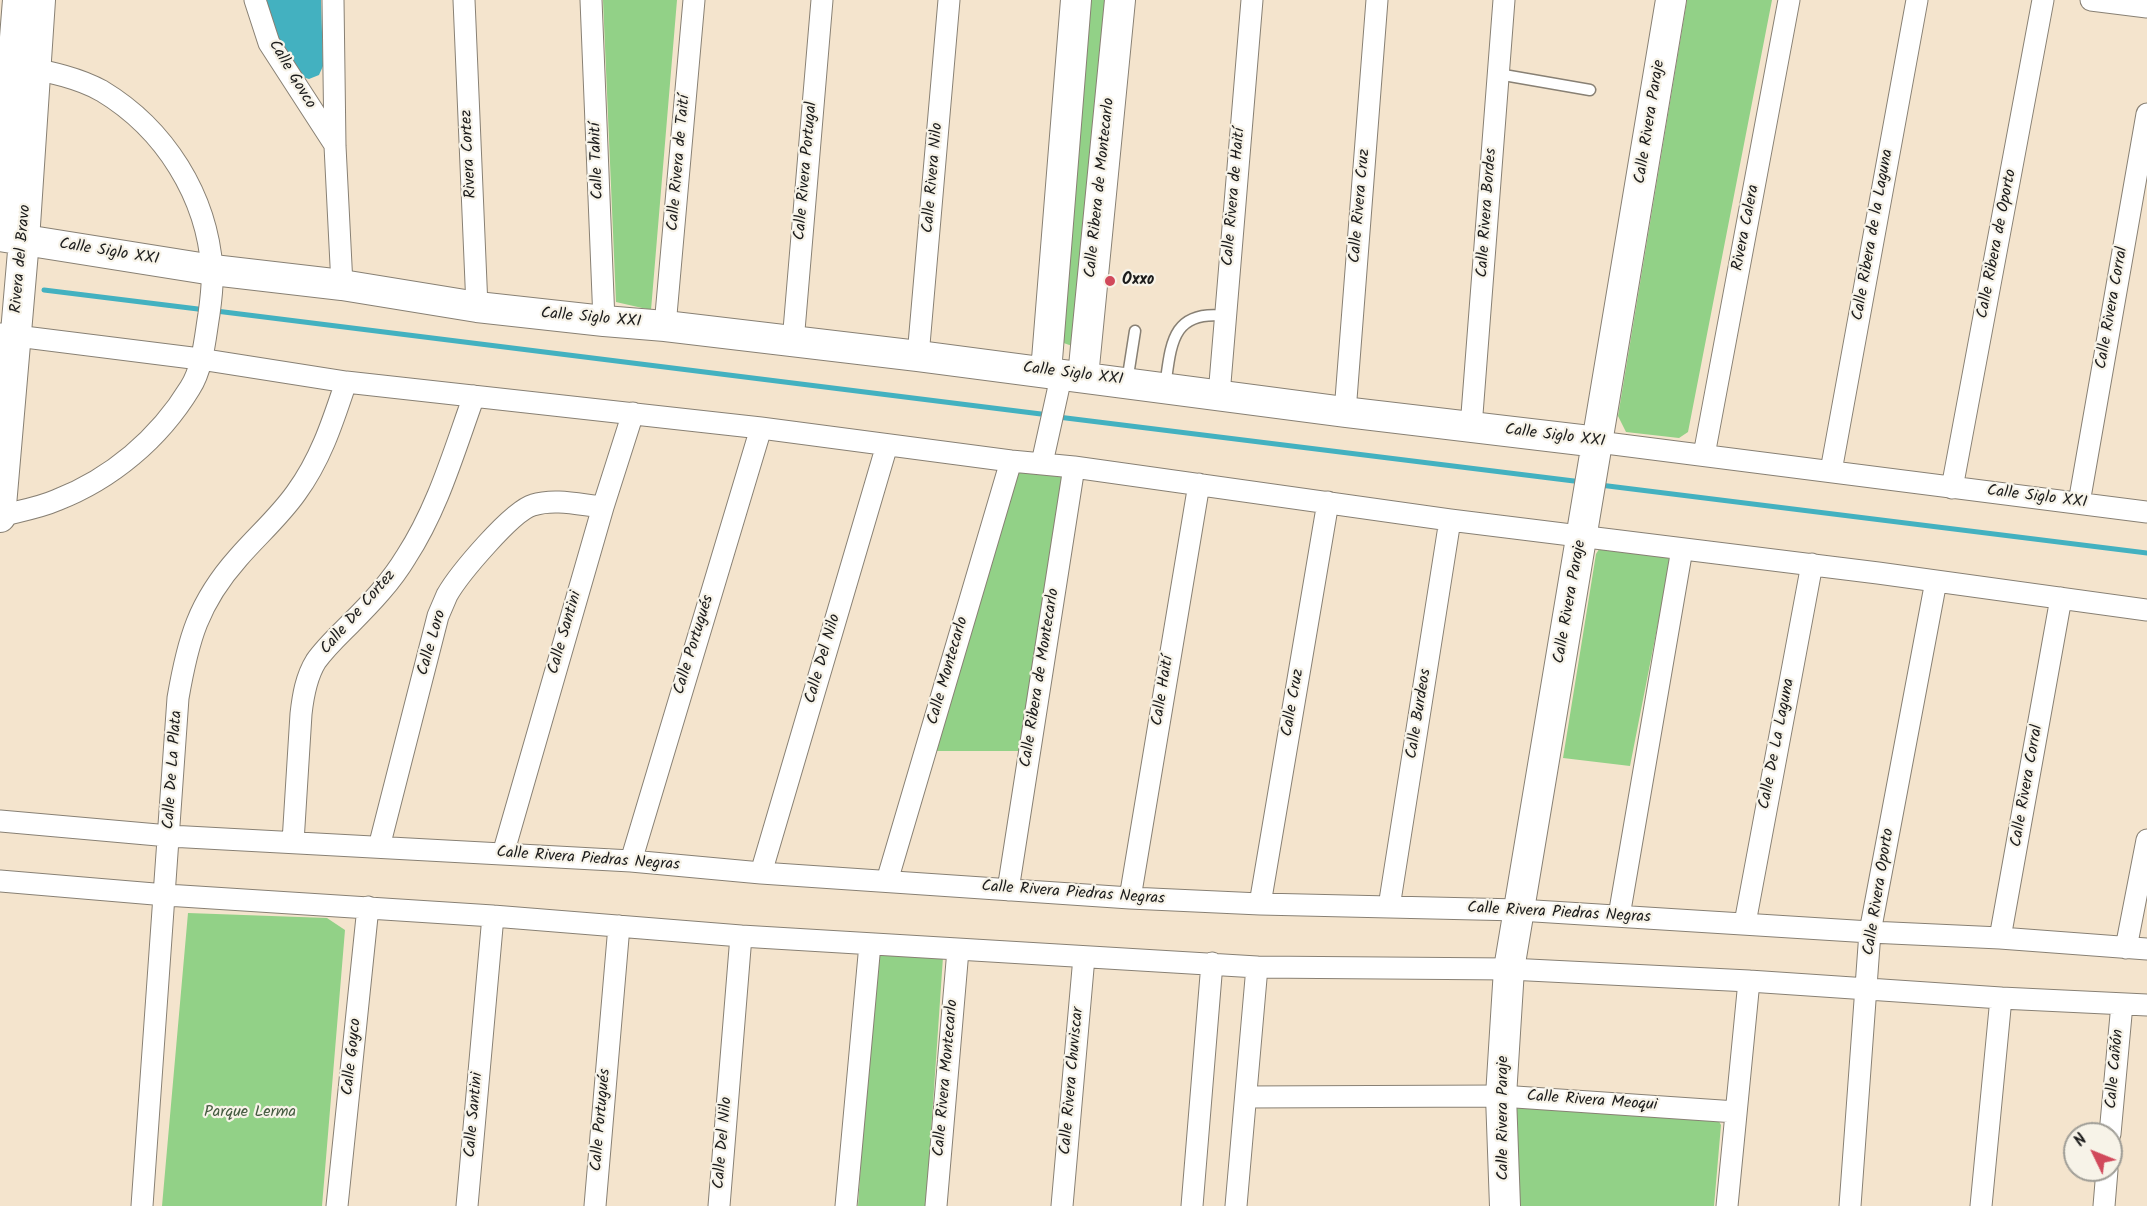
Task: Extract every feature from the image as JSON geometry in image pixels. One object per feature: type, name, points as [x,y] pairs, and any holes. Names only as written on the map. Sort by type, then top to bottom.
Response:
[{"type":"street","name":"Rivera del Bravo","points":[[0,517],[8,335],[8,234],[18,0]]},
{"type":"street","name":"Rivera del Bravo","points":[[16,65],[40,0]]},
{"type":"street","name":"Calle Govco","points":[[255,0],[269,43],[335,146]]},
{"type":"street","name":"Calle Govco","points":[[333,0],[335,146],[342,285]]},
{"type":"street","name":"Rivera Cortez","points":[[464,0],[477,307]]},
{"type":"street","name":"Calle Tahití","points":[[591,0],[604,321]]},
{"type":"street","name":"Calle Rivera de Taití","points":[[665,326],[694,0]]},
{"type":"street","name":"Calle Rivera Portugal","points":[[793,342],[822,0]]},
{"type":"street","name":"Calle Rivera Nilo","points":[[918,356],[949,0]]},
{"type":"street","points":[[1042,463],[1062,381],[1076,0]]},
{"type":"street","name":"Calle Ribera de Montecarlo","points":[[1062,381],[1120,0]]},
{"type":"street","name":"Calle Rivera de Haití","points":[[1219,395],[1252,0]]},
{"type":"street","name":"Calle Rivera Cruz","points":[[1345,412],[1377,0]]},
{"type":"street","name":"Calle Rivera Bordes","points":[[1471,427],[1504,0]]},
{"type":"street","name":"Calle Rivera Paraje","points":[[1504,1206],[1501,1096],[1509,969],[1671,0]]},
{"type":"street","name":"Rivera Calera","points":[[1704,455],[1790,0]]},
{"type":"street","name":"Calle Ribera de la Laguna","points":[[1831,471],[1917,0]]},
{"type":"street","name":"Calle Ribera de Oporto","points":[[1952,488],[2043,0]]},
{"type":"street","points":[[2091,0],[2141,5]]},
{"type":"street","points":[[0,517],[55,501],[83,489],[114,471],[158,429],[191,386],[206,335],[212,279],[207,234],[199,205],[182,171],[159,138],[131,112],[101,91],[74,79],[16,65]]},
{"type":"street","name":"Calle Rivera Corral","points":[[2079,503],[2147,114]]},
{"type":"street","name":"Calle Siglo XXI","points":[[8,234],[212,279],[342,285],[477,307],[665,326],[918,356],[1062,381],[1127,382],[1471,427],[1596,453],[1704,455],[2147,512]]},
{"type":"street","points":[[8,335],[200,359],[346,382],[633,413],[1074,467],[1450,520],[1584,525],[1682,549],[1936,580],[2147,610]]},
{"type":"street","name":"Calle De La Plata","points":[[142,1206],[166,895],[178,698],[186,651],[196,621],[214,589],[281,512],[306,478],[321,452],[346,382]]},
{"type":"street","name":"Calle De Cortez","points":[[292,842],[301,714],[303,695],[309,675],[316,661],[382,591],[423,530],[441,489],[474,396]]},
{"type":"street","name":"Calle Santini","points":[[503,854],[603,507],[633,413]]},
{"type":"street","name":"Calle Portugués","points":[[631,861],[761,428]]},
{"type":"street","name":"Calle Del Nilo","points":[[761,873],[887,445]]},
{"type":"street","name":"Calle Montecarlo","points":[[887,881],[1011,461]]},
{"type":"street","name":"Calle Ribera de Montecarlo","points":[[1008,890],[1074,467]]},
{"type":"street","name":"Calle Haití","points":[[1130,898],[1199,484]]},
{"type":"street","name":"Calle Loro","points":[[379,847],[438,616],[447,595],[489,543],[525,508],[549,502],[603,507]]},
{"type":"street","name":"Calle Cruz","points":[[1260,904],[1328,502]]},
{"type":"street","name":"Calle Burdeos","points":[[1389,907],[1450,520]]},
{"type":"street","points":[[1619,916],[1682,549]]},
{"type":"street","name":"Calle De La Laguna","points":[[1745,923],[1812,564]]},
{"type":"street","name":"Calle Rivera Oporto","points":[[1850,1206],[1870,932],[1936,580]]},
{"type":"street","name":"Calle Rivera Corral","points":[[2000,938],[2061,598]]},
{"type":"street","name":"Calle Rivera Piedras Negras","points":[[0,821],[169,836],[631,861],[761,873],[1130,898],[1260,904],[1519,910],[2000,938],[2137,949]]},
{"type":"street","points":[[2137,949],[2147,840]]},
{"type":"street","points":[[0,881],[166,895],[368,907],[741,936],[958,950],[1257,967],[1509,969],[2147,1005]]},
{"type":"street","name":"Calle Goyco","points":[[337,1206],[368,907]]},
{"type":"street","name":"Calle Santini","points":[[467,1206],[493,916]]},
{"type":"street","name":"Calle Portugués","points":[[595,1206],[619,926]]},
{"type":"street","name":"Calle Del Nilo","points":[[719,1206],[741,936]]},
{"type":"street","points":[[846,1206],[870,944]]},
{"type":"street","name":"Calle Rivera Montecarlo","points":[[936,1206],[958,950]]},
{"type":"street","name":"Calle Rivera Chuviscar","points":[[1062,1206],[1084,957]]},
{"type":"street","points":[[1192,1206],[1212,963]]},
{"type":"street","points":[[1236,1206],[1257,967]]},
{"type":"street","points":[[1727,1206],[1749,981]]},
{"type":"street","points":[[1981,1206],[2001,998]]},
{"type":"street","name":"Calle Cañón","points":[[2111,1122],[2122,1004]]},
{"type":"street","name":"Calle Rivera Meoqui","points":[[1246,1098],[1501,1096],[1736,1112]]},
{"type":"street","points":[[2104,1206],[2106,1182]]},
{"type":"lane","points":[[1498,74],[1590,90]]},
{"type":"lane","points":[[1165,387],[1171,346],[1176,333],[1188,321],[1208,314],[1226,316]]},
{"type":"lane","points":[[1127,382],[1135,331]]},
{"type":"green space","points":[[603,0],[677,0],[651,310],[616,302]]},
{"type":"green space","points":[[1085,0],[1110,0],[1075,347],[1058,341]]},
{"type":"green space","points":[[1687,0],[1772,0],[1688,432],[1679,438],[1626,432],[1618,416]]},
{"type":"green space","points":[[1019,470],[1059,474],[1062,477],[1019,751],[935,751]]},
{"type":"green space","points":[[1601,546],[1667,554],[1670,562],[1630,766],[1563,758],[1596,554]]},
{"type":"green space","name":"Parque Lerma","points":[[188,913],[327,918],[345,930],[322,1206],[162,1206]]},
{"type":"green space","points":[[875,952],[943,957],[926,1206],[858,1206]]},
{"type":"green space","points":[[1517,1104],[1716,1116],[1721,1125],[1714,1206],[1520,1206],[1513,1114]]},
{"type":"water","points":[[263,0],[321,0],[323,66],[319,75],[309,79],[299,76],[279,41]]},
{"type":"waterway","points":[[44,290],[206,310]]},
{"type":"waterway","points":[[216,311],[1049,415]]},
{"type":"waterway","points":[[1058,417],[1582,482]]},
{"type":"waterway","points":[[1600,485],[2147,553]]},
{"type":"place","name":"Oxxo","points":[[1110,281]]}]
